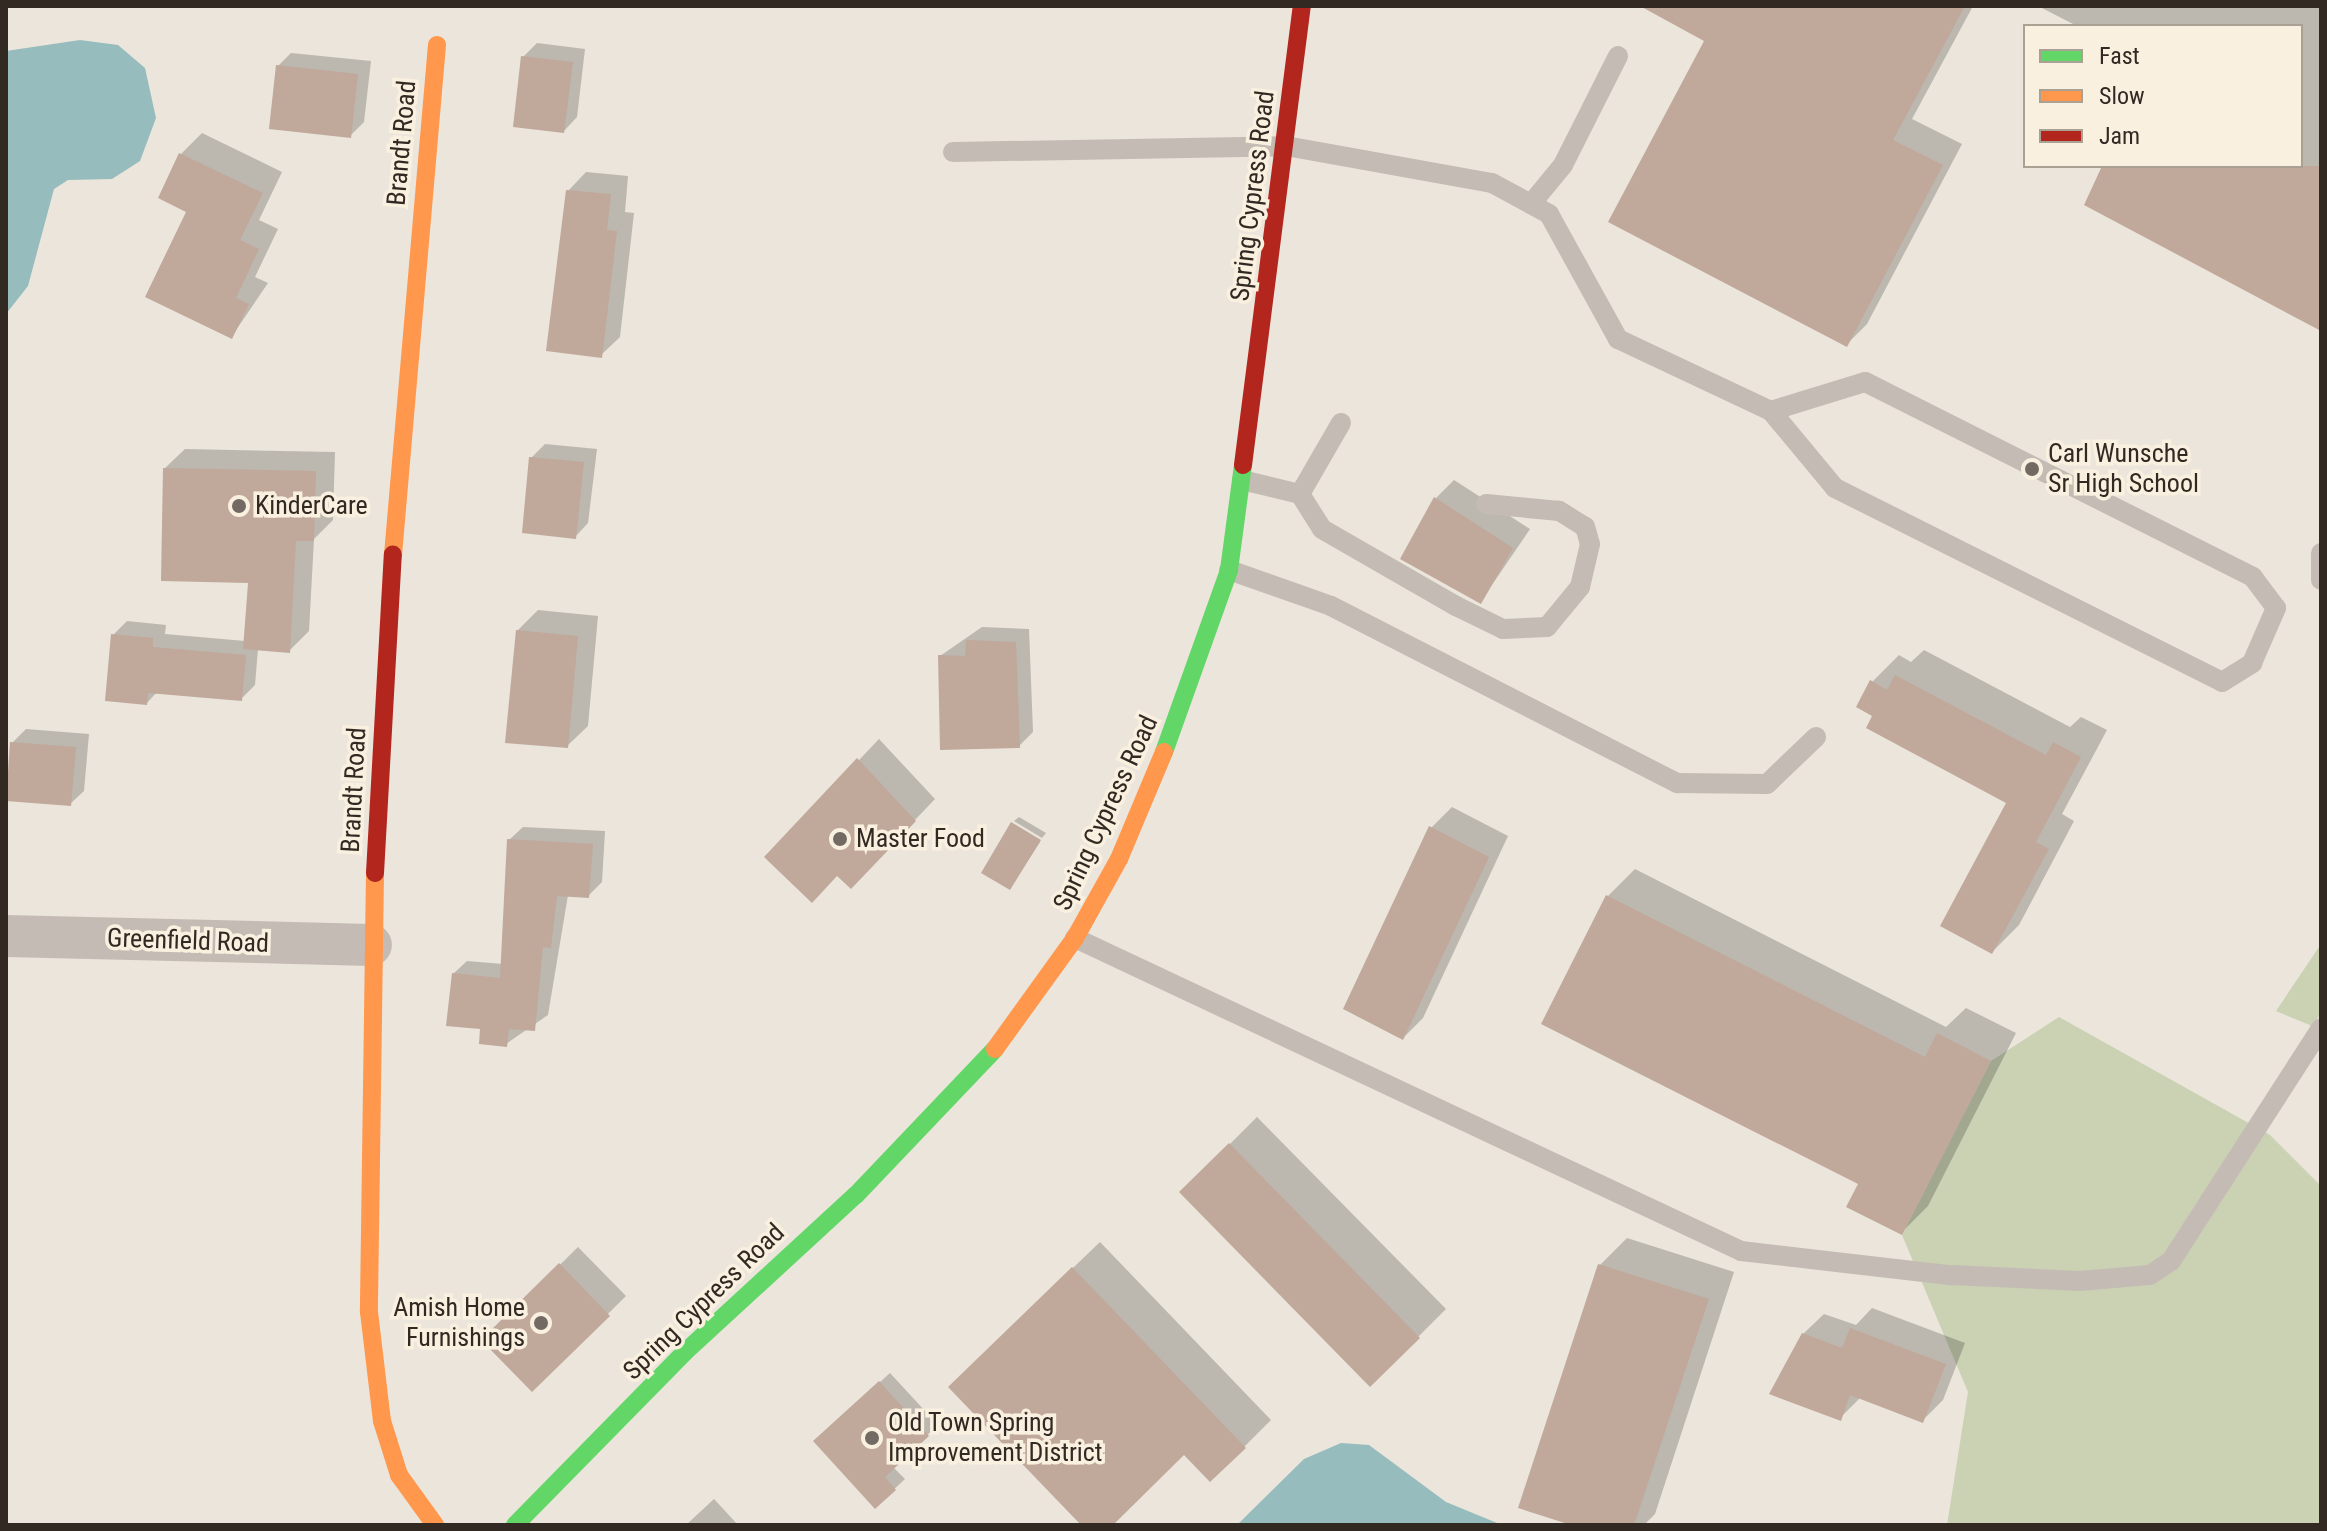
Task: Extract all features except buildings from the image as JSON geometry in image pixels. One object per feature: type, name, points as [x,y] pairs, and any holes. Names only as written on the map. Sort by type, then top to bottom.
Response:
[{"type":"main road","name":"Spring Cypress Road","points":[[515,1525],[937,1112],[993,1051],[1075,938],[1157,778],[1229,570],[1302,6]]},
{"type":"main road","name":"Brandt Road","points":[[435,1525],[399,1475],[374,1381],[371,945],[399,464],[437,45]]},
{"type":"street","name":"Greenfield Road","points":[[6,936],[371,945]]},
{"type":"lane","points":[[1531,204],[1563,165],[1618,56]]},
{"type":"lane","points":[[953,152],[1286,146],[1492,183],[1549,214],[1618,339],[1771,411],[1800,437],[1835,488],[2222,682],[2252,663],[2276,608],[2253,577],[1865,382],[1771,411]]},
{"type":"lane","points":[[1300,494],[1341,423]]},
{"type":"lane","points":[[1242,480],[1300,494],[1322,529],[1456,606],[1503,629],[1547,627],[1580,587],[1590,544],[1585,527],[1559,511],[1486,504]]},
{"type":"lane","points":[[2321,553],[2321,580]]},
{"type":"lane","points":[[1229,570],[1331,606],[1677,783],[1767,784],[1816,737]]},
{"type":"lane","points":[[1075,938],[1741,1251],[1950,1275],[2080,1281],[2150,1275],[2171,1261],[2321,1028]]},
{"type":"green space","points":[[2321,944],[2321,1013],[2312,1026],[2276,1011]]},
{"type":"green space","points":[[2059,1017],[2270,1135],[2321,1186],[2321,1525],[1947,1525],[1968,1392],[1902,1235],[1991,1061]]},
{"type":"water","points":[[80,40],[118,45],[145,68],[156,118],[140,161],[112,179],[68,180],[54,189],[28,286],[6,314],[6,51]]},
{"type":"water","points":[[1341,1443],[1369,1445],[1446,1502],[1502,1525],[1237,1525],[1304,1459]]},
{"type":"traffic: fast","points":[[1164,752],[1229,570],[1243,465]]},
{"type":"traffic: fast","points":[[515,1525],[685,1352],[856,1195],[995,1049]]},
{"type":"traffic: slow","points":[[393,555],[437,45]]},
{"type":"traffic: slow","points":[[995,1049],[1075,938],[1119,859],[1164,752]]},
{"type":"traffic: slow","points":[[375,873],[369,1312],[382,1421],[399,1475],[435,1525]]},
{"type":"traffic: jam","points":[[1243,465],[1302,6]]},
{"type":"traffic: jam","points":[[375,873],[393,555]]},
{"type":"place","name":"Carl Wunsche Sr High School","points":[[2032,469]]},
{"type":"place","name":"KinderCare","points":[[239,506]]},
{"type":"place","name":"Master Food","points":[[840,839]]},
{"type":"place","name":"Amish Home Furnishings","points":[[541,1323]]},
{"type":"place","name":"Old Town Spring Improvement District","points":[[872,1438]]}]
